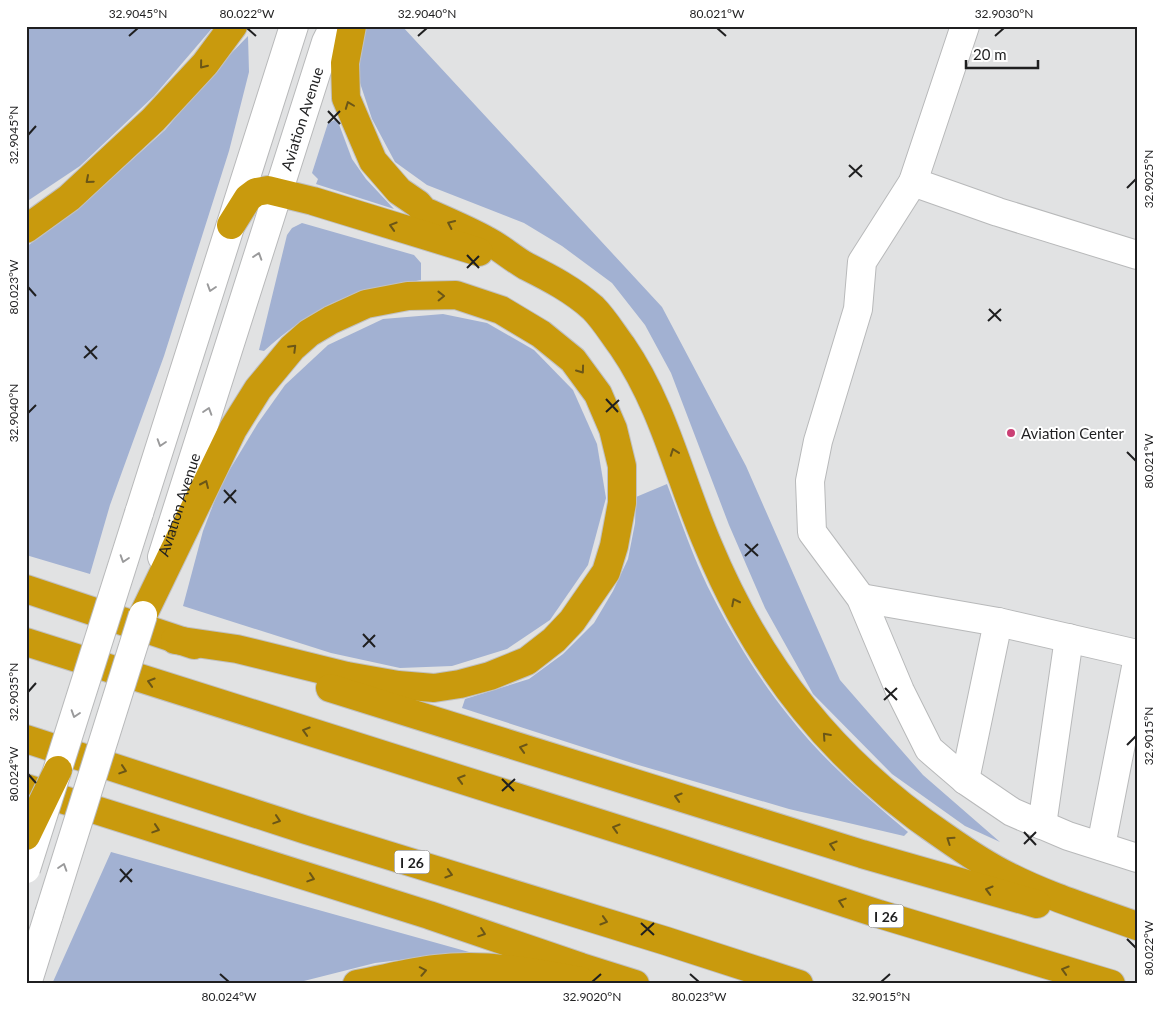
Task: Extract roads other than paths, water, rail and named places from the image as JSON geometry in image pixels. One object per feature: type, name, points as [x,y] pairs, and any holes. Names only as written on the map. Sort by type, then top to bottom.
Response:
[{"type":"highway","points":[[26,228],[69,198],[153,120],[205,64],[232,26]]},
{"type":"highway","points":[[352,26],[345,63],[346,98],[373,161],[399,191],[418,204],[424,211],[488,241],[524,265],[567,288],[594,309],[638,369],[665,428],[708,546],[752,635],[779,678],[839,750],[878,787],[913,815],[968,853],[1046,894],[1137,926]]},
{"type":"highway","points":[[231,225],[248,198],[256,192],[279,191],[524,265]]},
{"type":"highway","points":[[143,615],[179,527],[232,429],[258,389],[292,348],[310,333],[331,320],[366,304],[408,296],[456,295],[502,310],[541,334],[573,360],[598,394],[613,429],[622,466],[622,503],[614,546],[606,572],[572,621],[554,640],[527,661],[490,676],[460,684],[434,688],[398,685],[347,676],[237,650],[175,640]]},
{"type":"highway","points":[[26,589],[175,640],[852,851],[1137,934]]},
{"type":"highway","name":"I 26","points":[[26,642],[644,837],[879,914],[1111,984]]},
{"type":"highway","name":"I 26","points":[[26,739],[306,830],[666,940],[799,984]]},
{"type":"highway","points":[[26,836],[58,770]]},
{"type":"highway","points":[[26,788],[430,915],[635,984]]},
{"type":"highway","points":[[358,984],[437,968],[476,968],[528,972],[594,984]]},
{"type":"street","points":[[26,869],[294,26]]},
{"type":"street","name":"Aviation Avenue","points":[[179,527],[279,191],[326,42],[334,26]]},
{"type":"street","points":[[965,26],[913,182],[862,262],[858,308],[818,441],[810,481],[812,532],[861,598],[900,691],[929,749],[965,780],[1012,812],[1068,836],[1137,858]]},
{"type":"street","points":[[913,182],[998,212],[1137,256]]},
{"type":"street","points":[[861,598],[998,622],[1137,654]]},
{"type":"street","points":[[27,984],[143,615]]},
{"type":"street","points":[[965,780],[998,622]]},
{"type":"street","points":[[1042,825],[1069,638]]},
{"type":"street","points":[[1101,846],[1137,662]]},
{"type":"place","name":"Aviation Center","points":[[1011,433]]}]
